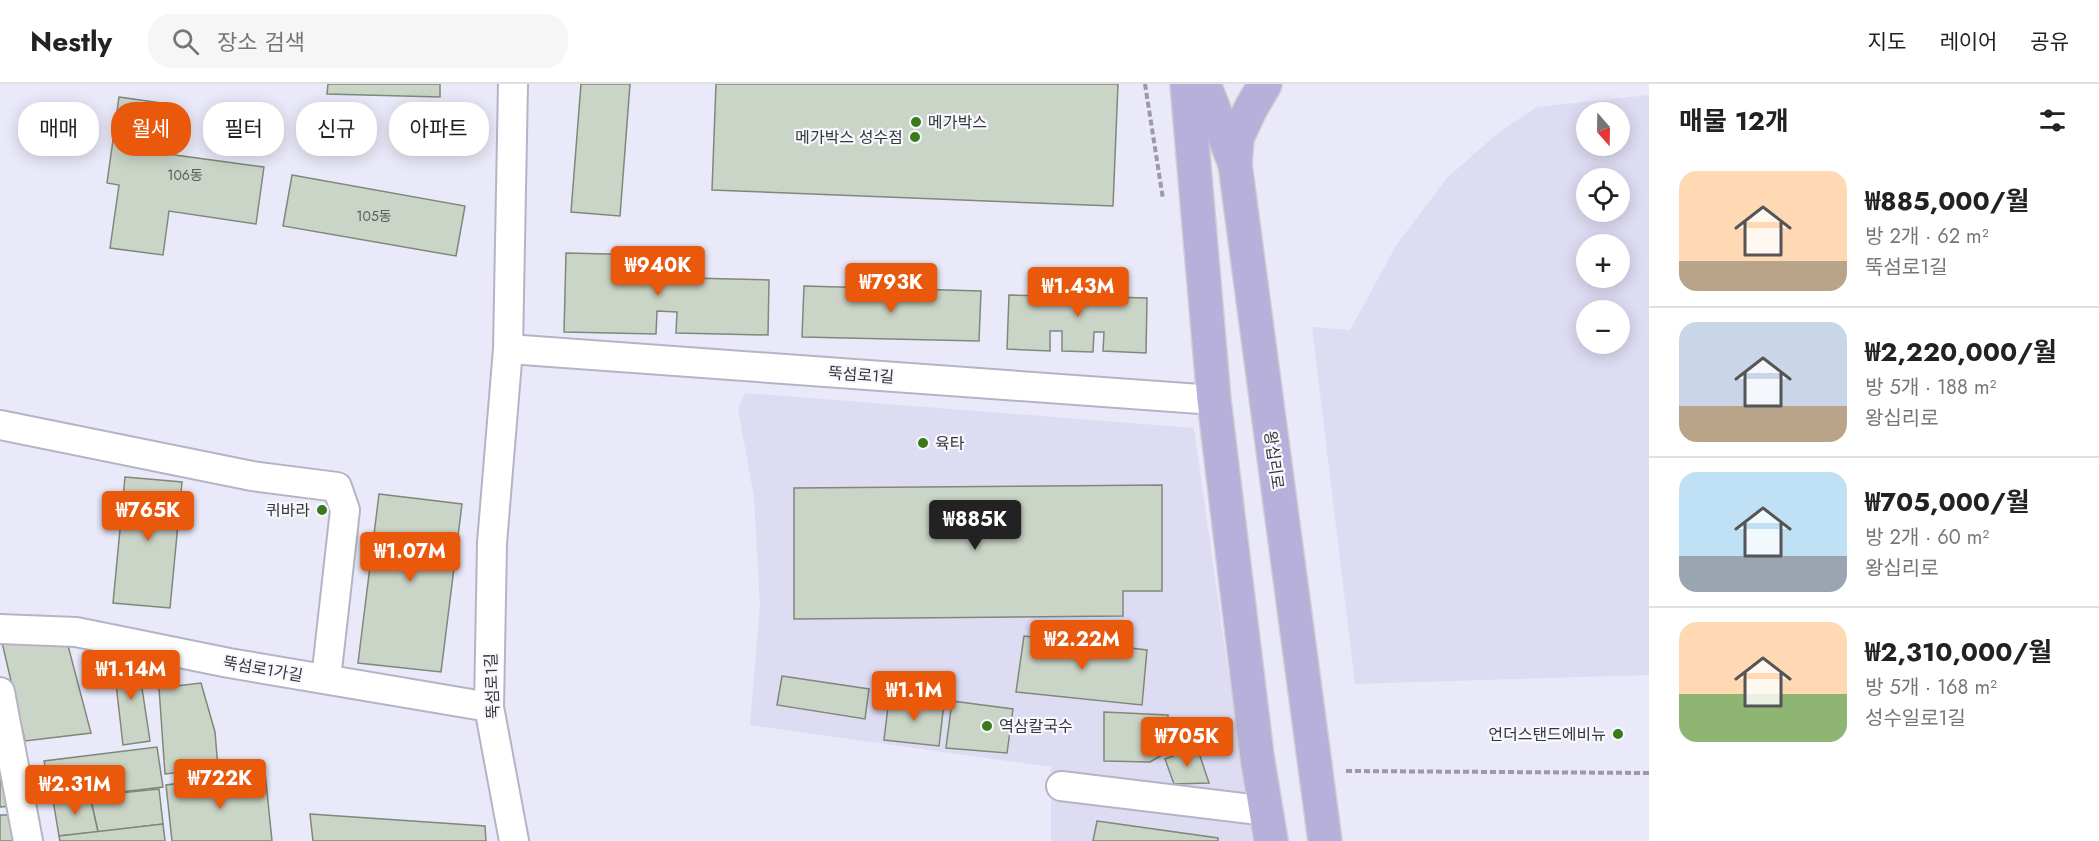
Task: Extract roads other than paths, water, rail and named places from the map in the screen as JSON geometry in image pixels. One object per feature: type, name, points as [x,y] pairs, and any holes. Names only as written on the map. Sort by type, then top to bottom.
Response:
[{"type":"main road","points":[[1187,84],[1214,400],[1257,756],[1269,826]]},
{"type":"main road","name":"왕십리로","points":[[1204,84],[1234,164],[1325,841]]},
{"type":"main road","points":[[1234,164],[1237,138],[1265,84]]},
{"type":"street","name":"뚝섬로1길","points":[[513,84],[508,350],[492,543],[489,707],[514,841]]},
{"type":"street","name":"뚝섬로1길","points":[[508,350],[1214,400]]},
{"type":"street","points":[[0,425],[252,476],[337,487],[345,510],[326,679]]},
{"type":"street","name":"뚝섬로1가길","points":[[0,629],[76,632],[229,663],[489,707]]},
{"type":"street","points":[[0,692],[6,762],[28,841]]},
{"type":"street","points":[[1061,786],[1269,826]]},
{"type":"place","name":"메가박스","points":[[916,122]]},
{"type":"place","name":"메가박스 성수점","points":[[915,137]]},
{"type":"place","name":"육타","points":[[923,443]]},
{"type":"place","name":"퀴바라","points":[[322,510]]},
{"type":"place","name":"역삼칼국수","points":[[987,726]]},
{"type":"place","name":"언더스탠드에비뉴","points":[[1618,734]]}]
